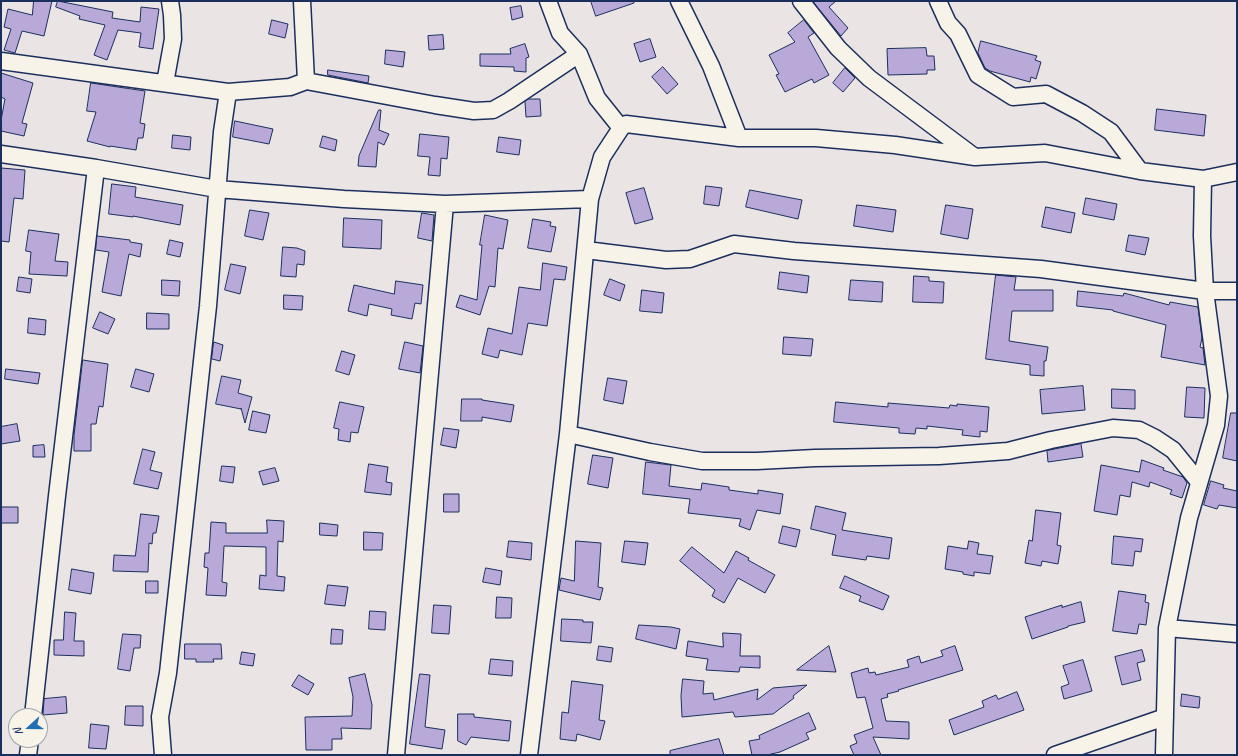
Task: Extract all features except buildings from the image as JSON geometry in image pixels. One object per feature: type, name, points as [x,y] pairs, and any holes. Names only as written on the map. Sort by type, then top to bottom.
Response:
[{"type":"street","points":[[165,83],[173,39],[170,1]]},
{"type":"street","points":[[302,1],[306,81]]},
{"type":"street","points":[[548,1],[560,33],[579,54],[598,98],[621,128]]},
{"type":"street","points":[[679,1],[711,66],[739,138]]},
{"type":"street","points":[[801,1],[838,48],[869,78],[974,157]]},
{"type":"street","points":[[938,1],[948,24],[958,34],[978,75],[1013,97],[1046,94],[1082,113],[1111,132],[1140,171]]},
{"type":"street","points":[[1,61],[228,92],[290,87],[306,81],[474,111],[493,110],[579,54]]},
{"type":"street","points":[[163,755],[160,717],[169,665],[208,306],[222,132],[228,92]]},
{"type":"street","points":[[529,755],[568,434],[590,199],[602,156],[621,128],[626,124],[739,138],[824,138],[895,144],[974,157],[1045,153],[1140,171],[1203,179],[1237,172]]},
{"type":"street","points":[[1,154],[96,168],[217,189],[344,199],[445,204],[590,199]]},
{"type":"street","points":[[34,708],[56,496],[96,168]]},
{"type":"street","points":[[1164,755],[1166,628],[1189,518],[1216,426],[1219,396],[1205,291],[1202,236],[1203,179]]},
{"type":"street","points":[[396,755],[445,204]]},
{"type":"street","points":[[586,250],[666,260],[690,259],[734,244],[794,251],[1041,269],[1205,291],[1237,291]]},
{"type":"street","points":[[568,434],[650,452],[702,461],[757,461],[815,458],[939,456],[1008,451],[1051,440],[1113,428],[1139,430],[1155,438],[1173,450],[1199,482]]},
{"type":"street","points":[[1166,628],[1237,634]]},
{"type":"street","points":[[1055,755],[1165,717]]}]
